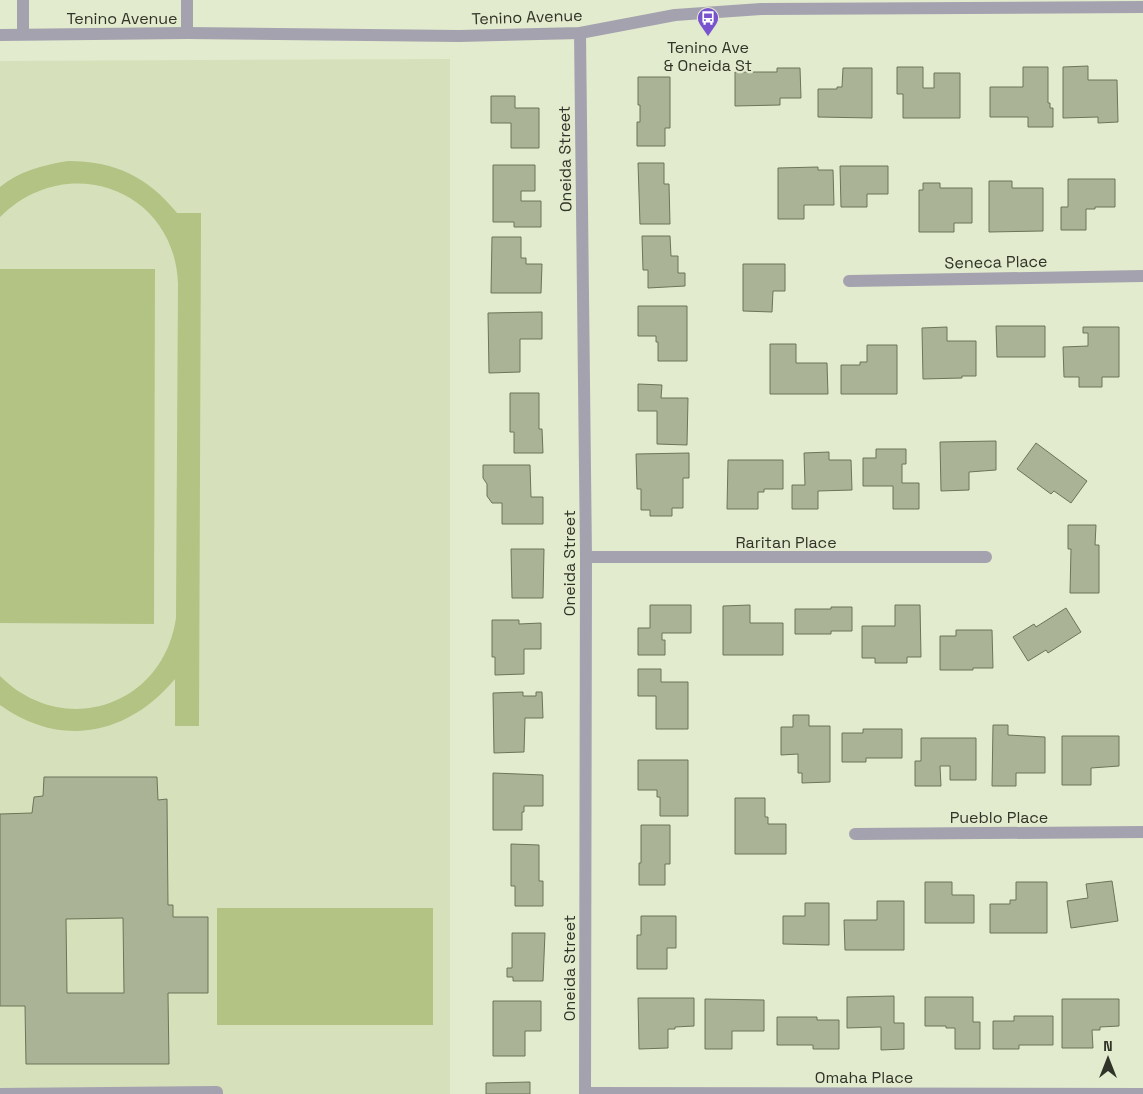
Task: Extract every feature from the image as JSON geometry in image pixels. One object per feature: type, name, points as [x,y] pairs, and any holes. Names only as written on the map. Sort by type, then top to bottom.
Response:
[{"type":"street","points":[[24,0],[24,34]]},
{"type":"street","points":[[187,0],[187,33]]},
{"type":"street","name":"Tenino Avenue","points":[[0,35],[187,33],[459,36],[580,33],[675,15],[761,9],[1143,7]]},
{"type":"street","name":"Oneida Street","points":[[580,33],[586,557],[585,1093]]},
{"type":"street","name":"Seneca Place","points":[[849,281],[1143,276]]},
{"type":"street","name":"Raritan Place","points":[[586,557],[986,557]]},
{"type":"street","name":"Pueblo Place","points":[[855,834],[1143,832]]},
{"type":"street","points":[[0,1094],[216,1092],[217,1094]]},
{"type":"street","name":"Omaha Place","points":[[585,1093],[1143,1094]]},
{"type":"shaded area","points":[[450,59],[450,1094],[0,1094],[0,61]]},
{"type":"green space","points":[[68,161],[101,164],[115,168],[142,181],[166,200],[177,213],[201,213],[199,726],[175,726],[175,679],[156,698],[136,713],[115,723],[93,730],[70,731],[46,727],[23,719],[0,705],[0,676],[25,695],[52,706],[80,709],[107,704],[131,692],[152,673],[167,649],[176,618],[178,284],[172,251],[158,224],[138,203],[113,190],[85,184],[56,186],[27,197],[0,217],[0,187],[7,181],[32,170]]},
{"type":"green space","points":[[0,269],[155,269],[154,624],[0,623]]},
{"type":"green space","points":[[217,908],[433,908],[433,1025],[217,1025]]},
{"type":"building","points":[[1088,66],[1088,80],[1117,80],[1118,122],[1098,123],[1098,117],[1063,118],[1063,67]]},
{"type":"building","points":[[897,67],[923,67],[923,88],[934,88],[934,73],[960,73],[960,118],[903,118],[903,94],[897,94]]},
{"type":"building","points":[[1023,67],[1048,67],[1048,103],[1050,103],[1050,108],[1053,108],[1053,127],[1028,127],[1028,117],[990,117],[990,87],[1023,87]]},
{"type":"building","points":[[777,68],[800,68],[801,98],[780,98],[780,105],[735,106],[735,72],[777,72]]},
{"type":"building","points":[[843,68],[872,68],[872,118],[818,117],[818,89],[837,89],[837,87],[842,87]]},
{"type":"building","points":[[638,77],[670,77],[670,128],[665,128],[665,146],[637,146],[637,122],[640,122]]},
{"type":"building","points":[[491,96],[515,96],[515,108],[539,108],[539,148],[511,148],[511,123],[491,123]]},
{"type":"building","points":[[638,163],[664,163],[664,184],[669,184],[670,224],[640,224]]},
{"type":"building","points":[[493,165],[535,165],[535,191],[521,191],[521,201],[541,201],[541,227],[514,227],[514,222],[493,222]]},
{"type":"building","points":[[840,166],[888,166],[888,194],[867,194],[867,207],[841,207]]},
{"type":"building","points":[[818,167],[818,170],[833,170],[834,205],[804,205],[804,219],[778,219],[778,168]]},
{"type":"building","points":[[1068,179],[1115,179],[1115,207],[1086,209],[1086,230],[1061,230],[1061,207],[1068,207]]},
{"type":"building","points":[[989,181],[1012,181],[1012,188],[1043,188],[1043,231],[989,232]]},
{"type":"building","points":[[923,183],[940,183],[940,188],[972,188],[972,223],[954,223],[954,232],[919,232],[919,190],[923,190]]},
{"type":"building","points":[[642,236],[670,236],[671,256],[678,256],[678,273],[685,273],[685,286],[648,288],[648,270],[643,270]]},
{"type":"building","points":[[492,237],[521,237],[521,258],[526,258],[526,264],[542,264],[541,293],[491,293]]},
{"type":"building","points":[[743,264],[785,264],[785,291],[773,291],[772,312],[743,311]]},
{"type":"building","points":[[638,306],[687,306],[687,361],[658,361],[658,342],[656,342],[656,336],[638,336]]},
{"type":"building","points":[[542,312],[542,339],[520,339],[520,372],[489,373],[488,313]]},
{"type":"building","points":[[996,326],[1045,326],[1045,357],[997,357]]},
{"type":"building","points":[[947,327],[947,341],[976,341],[976,376],[923,379],[922,328]]},
{"type":"building","points":[[1083,327],[1119,327],[1119,377],[1102,377],[1102,387],[1079,387],[1079,377],[1064,377],[1063,347],[1088,346],[1088,333],[1083,333]]},
{"type":"building","points":[[770,344],[796,344],[796,363],[827,363],[828,394],[770,394]]},
{"type":"building","points":[[867,345],[897,345],[897,394],[841,394],[841,365],[860,365],[860,362],[867,362]]},
{"type":"building","points":[[638,384],[662,385],[661,398],[688,398],[687,445],[657,444],[657,411],[638,411]]},
{"type":"building","points":[[510,393],[539,393],[539,429],[542,429],[543,453],[514,453],[514,432],[510,432]]},
{"type":"building","points":[[996,441],[996,470],[969,472],[969,490],[941,491],[940,442]]},
{"type":"building","points":[[1036,443],[1087,481],[1071,503],[1054,491],[1051,494],[1017,469]]},
{"type":"building","points":[[876,449],[906,449],[906,464],[902,464],[902,483],[919,483],[919,509],[893,509],[893,486],[863,486],[863,458],[876,458]]},
{"type":"building","points":[[829,452],[829,460],[851,460],[852,490],[818,491],[818,509],[792,509],[792,485],[805,485],[804,453]]},
{"type":"building","points":[[689,453],[689,478],[683,478],[683,508],[672,508],[672,516],[650,516],[650,510],[641,510],[641,489],[637,489],[636,454]]},
{"type":"building","points":[[728,460],[783,460],[783,489],[764,489],[764,492],[758,492],[758,509],[727,509]]},
{"type":"building","points":[[483,465],[530,465],[531,497],[543,497],[543,524],[502,524],[502,503],[492,503],[487,496],[487,484],[483,478]]},
{"type":"building","points":[[1068,525],[1096,525],[1095,545],[1099,545],[1099,593],[1070,593],[1071,549],[1068,549]]},
{"type":"building","points":[[511,549],[544,549],[543,598],[512,598]]},
{"type":"building","points":[[650,605],[691,605],[691,633],[662,633],[662,640],[665,640],[665,655],[638,655],[638,628],[650,628]]},
{"type":"building","points":[[750,605],[750,623],[783,623],[783,655],[723,655],[723,606]]},
{"type":"building","points":[[895,605],[920,605],[921,657],[907,657],[907,663],[875,663],[875,658],[862,658],[862,626],[895,626]]},
{"type":"building","points":[[831,607],[852,607],[852,631],[831,631],[831,634],[795,634],[795,609],[831,609]]},
{"type":"building","points":[[1066,608],[1081,632],[1048,653],[1046,650],[1028,661],[1013,637],[1034,624],[1036,627]]},
{"type":"building","points":[[492,620],[519,620],[519,624],[541,623],[541,649],[524,649],[524,674],[495,675],[495,657],[492,657]]},
{"type":"building","points":[[956,630],[992,630],[993,668],[940,670],[940,636],[956,636]]},
{"type":"building","points":[[638,669],[661,669],[661,682],[688,682],[688,729],[656,729],[656,696],[638,696]]},
{"type":"building","points":[[523,692],[523,696],[536,696],[536,692],[542,692],[543,718],[525,718],[524,752],[494,753],[493,693]]},
{"type":"building","points":[[793,715],[809,715],[809,726],[830,726],[830,782],[802,783],[802,773],[798,773],[798,754],[781,755],[781,727],[793,727]]},
{"type":"building","points":[[993,725],[1008,725],[1008,735],[1045,737],[1045,773],[1016,773],[1016,786],[992,786]]},
{"type":"building","points":[[863,729],[902,729],[902,758],[866,758],[866,762],[842,762],[842,733],[863,733]]},
{"type":"building","points":[[1062,736],[1119,736],[1119,766],[1091,768],[1091,785],[1062,785]]},
{"type":"building","points":[[921,738],[976,738],[976,780],[950,780],[950,766],[940,766],[941,786],[915,786],[915,761],[921,761]]},
{"type":"building","points":[[638,760],[688,760],[688,816],[660,816],[660,797],[657,797],[657,790],[638,790]]},
{"type":"building","points":[[493,773],[543,775],[543,806],[524,806],[522,830],[493,830]]},
{"type":"building","points":[[44,777],[157,777],[158,800],[167,799],[168,905],[173,905],[173,917],[208,917],[208,993],[168,993],[169,1064],[26,1064],[25,1006],[0,1006],[0,814],[32,813],[34,797],[43,796]],"holes":[[[123,918],[124,993],[67,993],[66,919]]]},
{"type":"building","points":[[735,798],[765,798],[765,817],[768,817],[768,824],[786,824],[786,854],[735,854]]},
{"type":"building","points":[[641,825],[670,825],[670,864],[665,864],[665,885],[639,885]]},
{"type":"building","points":[[511,844],[539,845],[539,881],[543,881],[543,906],[515,906],[515,886],[511,886]]},
{"type":"building","points":[[1112,881],[1118,921],[1071,928],[1067,901],[1088,898],[1086,884]]},
{"type":"building","points":[[925,882],[952,882],[952,895],[974,895],[974,923],[925,923]]},
{"type":"building","points":[[1016,882],[1047,882],[1047,933],[990,933],[990,904],[1010,904],[1010,900],[1016,900]]},
{"type":"building","points":[[877,901],[904,901],[904,950],[845,950],[844,920],[877,920]]},
{"type":"building","points":[[805,903],[829,903],[829,945],[783,944],[783,916],[805,916]]},
{"type":"building","points":[[641,916],[676,916],[676,948],[667,948],[667,969],[637,969],[637,935],[641,935]]},
{"type":"building","points":[[512,933],[545,933],[543,981],[513,981],[513,977],[507,977],[507,968],[512,968]]},
{"type":"building","points":[[894,996],[894,1023],[904,1023],[904,1049],[881,1050],[881,1027],[847,1028],[847,997]]},
{"type":"building","points":[[925,997],[973,997],[973,1022],[980,1022],[980,1049],[955,1049],[955,1028],[925,1026]]},
{"type":"building","points":[[638,998],[694,998],[694,1026],[668,1029],[668,1048],[639,1049]]},
{"type":"building","points":[[705,999],[764,1000],[764,1031],[732,1031],[732,1049],[705,1049]]},
{"type":"building","points":[[1062,999],[1119,999],[1119,1026],[1100,1027],[1100,1030],[1092,1030],[1093,1048],[1062,1048]]},
{"type":"building","points":[[493,1001],[541,1001],[541,1031],[525,1031],[525,1056],[493,1056]]},
{"type":"building","points":[[1014,1016],[1053,1016],[1053,1045],[1019,1045],[1019,1049],[993,1049],[993,1021],[1014,1021]]},
{"type":"building","points":[[777,1017],[817,1017],[817,1020],[839,1020],[839,1049],[813,1049],[813,1045],[777,1045]]},
{"type":"building","points":[[530,1082],[530,1094],[486,1094],[486,1083]]},
{"type":"place","name":"Tenino Ave & Oneida St","points":[[708,37]]}]
